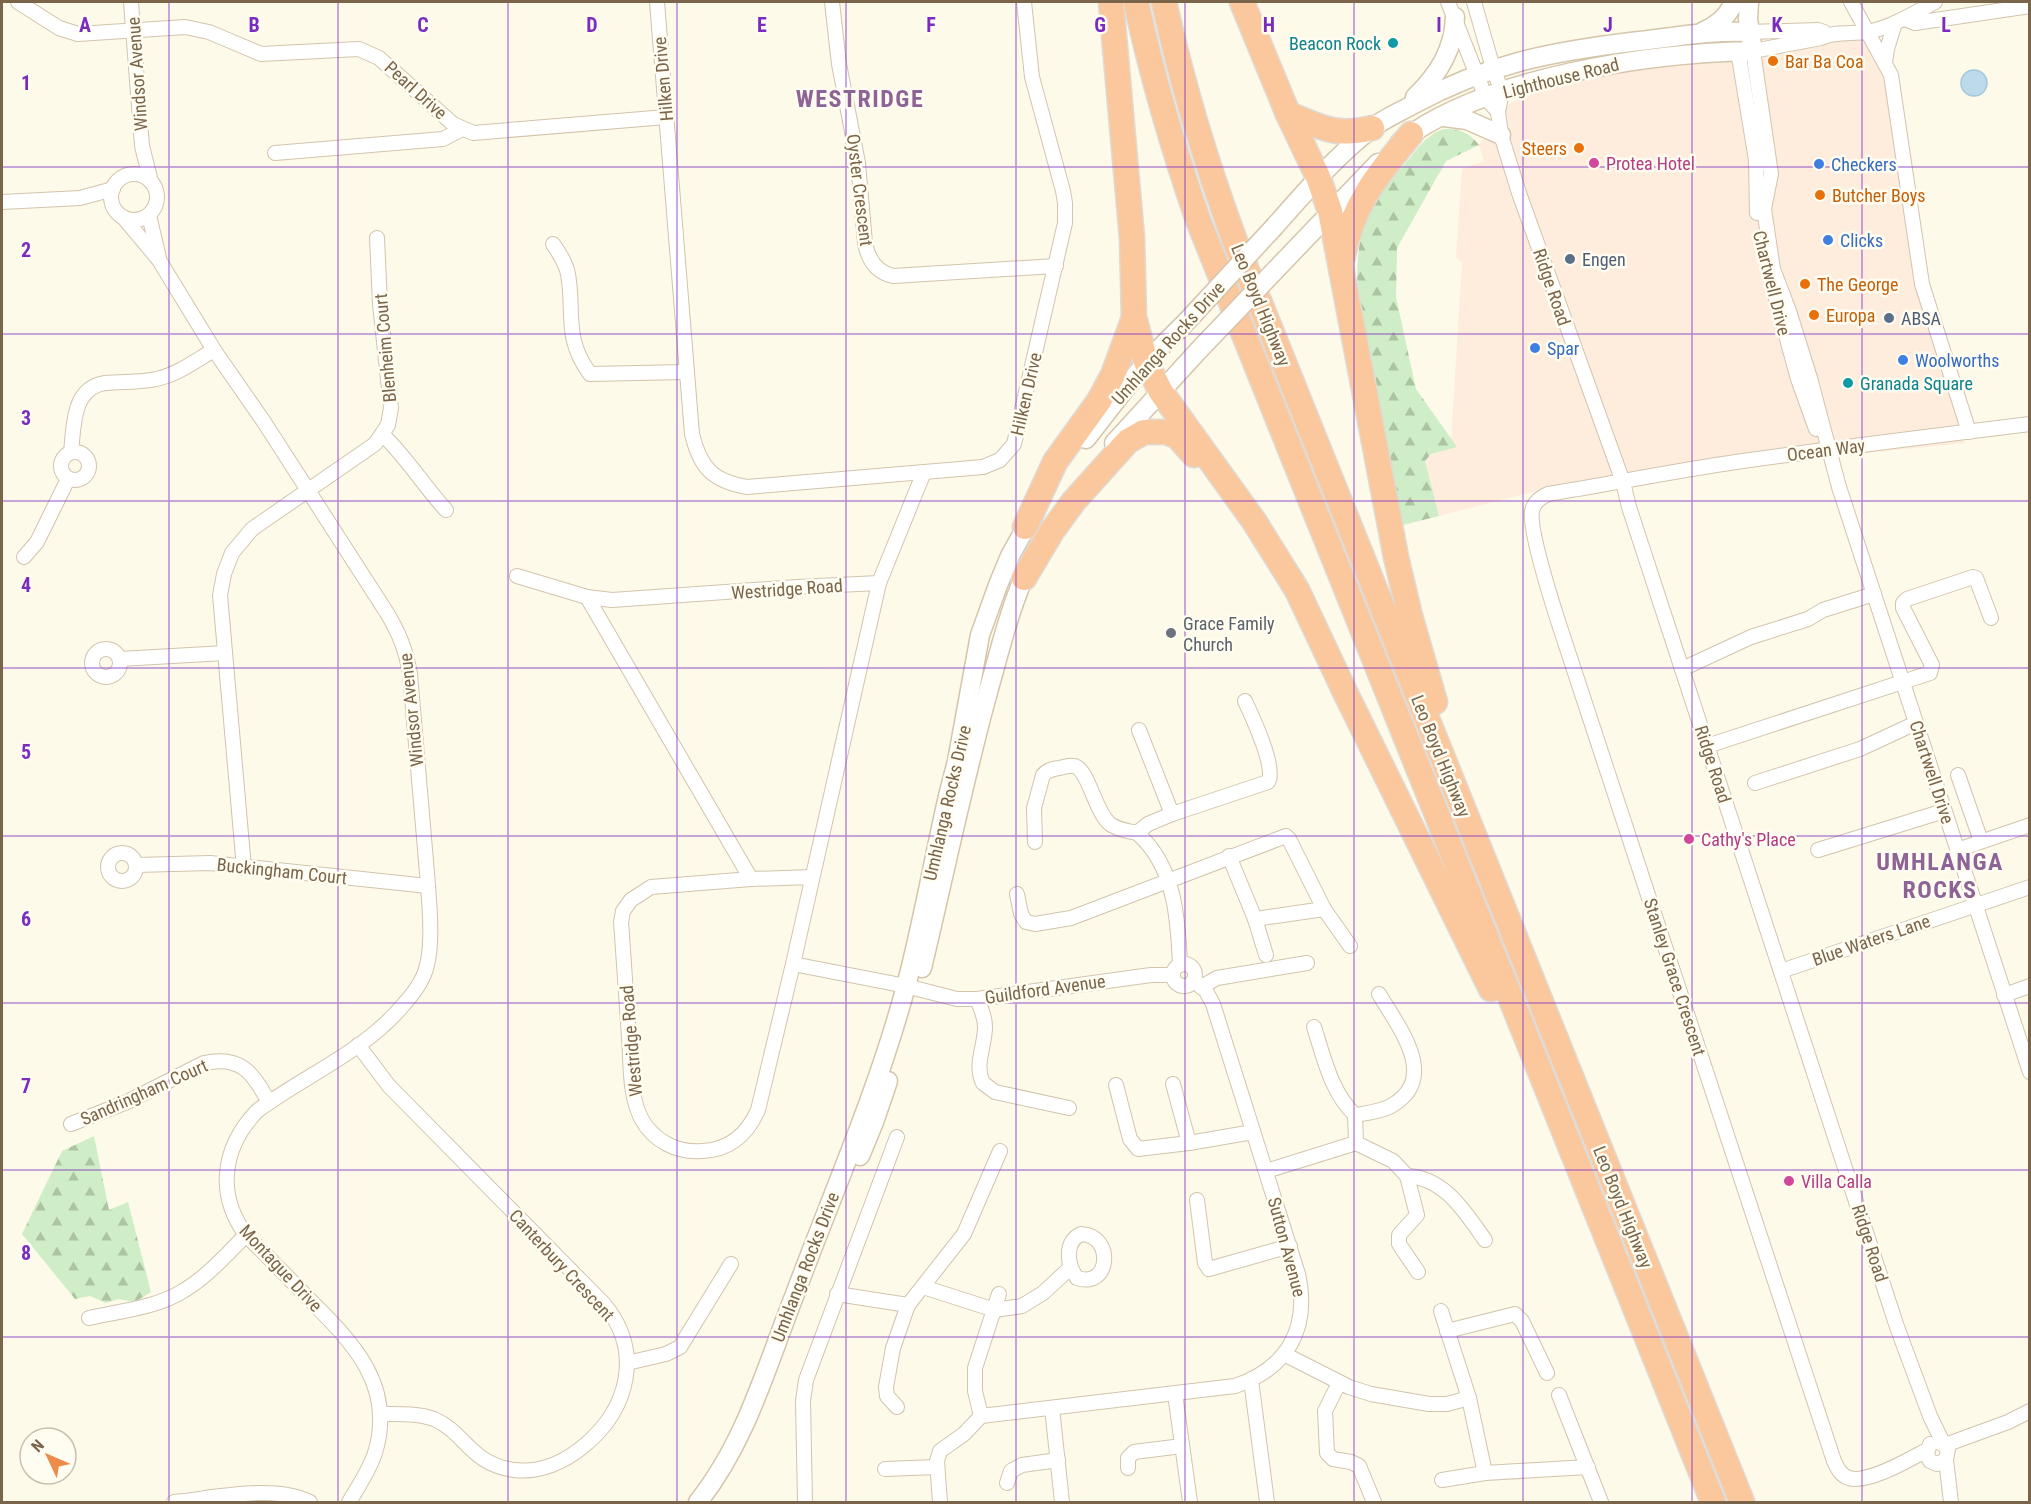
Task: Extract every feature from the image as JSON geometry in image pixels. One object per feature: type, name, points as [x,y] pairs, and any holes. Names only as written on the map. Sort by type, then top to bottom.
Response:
[{"type":"highway","points":[[1111,2],[1132,238],[1134,317],[1146,362],[1161,392],[1254,521],[1298,590],[1350,702],[1579,1167]]},
{"type":"highway","name":"Leo Boyd Highway","points":[[1136,2],[1154,83],[1198,220],[1713,1503]]},
{"type":"highway","name":"Leo Boyd Highway","points":[[1164,2],[1176,57],[1198,136],[1223,209],[1460,805],[1553,1029],[1742,1503]]},
{"type":"highway","points":[[1242,2],[1288,114],[1318,177],[1330,211],[1381,484],[1422,661],[1480,832],[1553,1029]]},
{"type":"highway","points":[[1288,114],[1337,132],[1352,133],[1372,128]]},
{"type":"highway","points":[[1341,264],[1346,238],[1358,204],[1411,134]]},
{"type":"highway","points":[[1025,527],[1055,462],[1110,382],[1134,317]]},
{"type":"highway","points":[[1024,578],[1066,511],[1106,463],[1135,436],[1143,432],[1158,431],[1172,434],[1186,444],[1298,590]]},
{"type":"main road","points":[[1736,2],[1746,51]]},
{"type":"main road","points":[[1698,34],[1720,22],[1736,2]]},
{"type":"main road","points":[[1743,32],[1749,2]]},
{"type":"main road","points":[[1398,113],[1440,70],[1452,41],[1452,9]]},
{"type":"main road","name":"Lighthouse Road","points":[[1318,177],[1372,128],[1432,94],[1485,71],[1562,51],[1698,34],[1743,32]]},
{"type":"main road","name":"Lighthouse Road","points":[[1330,211],[1368,172],[1411,134],[1435,118],[1494,95],[1558,75],[1617,63],[1746,51]]},
{"type":"main road","points":[[1435,118],[1458,117],[1501,135]]},
{"type":"main road","name":"Umhlanga Rocks Drive","points":[[698,1503],[728,1457],[752,1407],[911,988],[980,635],[998,585],[1025,527],[1078,449],[1146,362],[1188,320],[1318,177]]},
{"type":"main road","name":"Umhlanga Rocks Drive","points":[[708,1503],[739,1456],[756,1419],[874,1122],[951,838],[979,724],[1010,615],[1024,578],[1047,532],[1074,490],[1098,460],[1330,211]]},
{"type":"street","name":"Pearl Drive","points":[[18,2],[68,32],[185,27],[199,29],[261,54],[359,49],[379,58],[453,124],[473,133],[666,117]]},
{"type":"street","name":"Windsor Avenue","points":[[131,2],[142,146],[151,182]]},
{"type":"street","name":"Hilken Drive","points":[[657,2],[692,434],[700,460],[708,470],[730,484],[747,487],[991,465],[1008,453],[1014,444],[1065,223],[1065,203],[1032,77],[1024,2]]},
{"type":"street","name":"Oyster Crescent","points":[[832,2],[839,64],[858,163],[865,243],[867,253],[878,270],[893,276],[1056,266]]},
{"type":"street","points":[[1474,2],[1485,71]]},
{"type":"street","points":[[1851,2],[1885,63],[1893,86],[1922,284],[1969,432]]},
{"type":"street","points":[[1885,63],[1887,49],[1900,21],[1935,2]]},
{"type":"street","points":[[1900,21],[1915,23],[1990,6],[2030,6]]},
{"type":"street","points":[[1452,9],[1485,71],[1494,95]]},
{"type":"street","name":"Lighthouse Road","points":[[1743,32],[1818,30],[1829,34],[1868,32],[1900,21]]},
{"type":"street","name":"Lighthouse Road","points":[[1746,51],[1821,38],[1829,34]]},
{"type":"street","name":"Chartwell Drive","points":[[1746,51],[1756,160],[1757,218],[1762,259],[1773,284],[1789,350],[1835,471],[2030,1072]]},
{"type":"street","name":"Ridge Road","points":[[1494,95],[1501,135],[1519,193],[1623,482],[1629,507],[1707,746],[1898,1327],[1930,1416],[1950,1499]]},
{"type":"street","points":[[274,153],[443,139],[462,129]]},
{"type":"street","name":"Windsor Avenue","points":[[130,175],[142,146]]},
{"type":"street","points":[[2,202],[80,198],[113,189],[123,177],[130,175],[145,177],[151,182],[157,195],[154,209],[149,215],[135,220],[80,198]]},
{"type":"street","points":[[113,189],[112,204],[119,214]]},
{"type":"street","name":"Windsor Avenue","points":[[119,214],[159,260],[214,350],[308,490],[400,635],[407,652],[410,674],[428,886]]},
{"type":"street","name":"Windsor Avenue","points":[[149,215],[159,260]]},
{"type":"street","name":"Blenheim Court","points":[[377,238],[381,304],[391,395],[388,425],[383,435]]},
{"type":"street","points":[[553,244],[562,257],[568,274],[574,347],[590,374],[686,372]]},
{"type":"street","points":[[71,452],[75,416],[78,403],[83,395],[103,383],[144,382],[172,375],[214,350]]},
{"type":"street","name":"Ocean Way","points":[[1623,482],[1674,471],[1826,449],[2030,424]]},
{"type":"street","points":[[244,868],[220,595],[224,574],[232,553],[252,529],[375,444],[383,435],[404,457],[424,486],[446,510]]},
{"type":"street","points":[[76,451],[88,460],[89,470],[78,480],[68,479],[61,472],[61,461],[63,457],[76,451]]},
{"type":"street","name":"Westridge Road","points":[[812,877],[751,879],[647,888],[631,900],[621,916],[632,1087],[642,1120],[667,1144],[678,1150],[690,1152],[716,1150],[735,1141],[753,1121],[758,1110],[794,963],[879,583],[924,472]]},
{"type":"street","points":[[24,557],[37,542],[68,479]]},
{"type":"street","name":"Stanley Grace Crescent","points":[[1623,482],[1548,494],[1539,498],[1532,517],[1534,531],[1549,591],[1834,1461],[1844,1476],[1857,1479],[1938,1453],[1969,1437],[2030,1412]]},
{"type":"street","name":"Westridge Road","points":[[516,576],[587,597],[612,600],[879,583]]},
{"type":"street","points":[[1707,746],[1930,673],[1932,668],[1903,608],[1903,603],[1907,599],[1973,577],[1979,582],[1991,618]]},
{"type":"street","points":[[1682,669],[1751,637],[1808,619],[1823,610],[1874,594]]},
{"type":"street","points":[[587,597],[751,879]]},
{"type":"street","points":[[120,659],[225,653]]},
{"type":"street","points":[[1137,833],[1148,824],[1172,814],[1270,780],[1271,774],[1262,740],[1245,701]]},
{"type":"street","points":[[1755,783],[1860,749],[1916,723]]},
{"type":"street","points":[[1139,730],[1172,814]]},
{"type":"street","points":[[1035,842],[1034,808],[1043,776],[1046,771],[1070,765],[1078,767],[1098,808],[1111,825],[1137,833],[1153,849],[1160,860],[1177,909],[1177,970]]},
{"type":"street","points":[[1958,775],[1981,842]]},
{"type":"street","points":[[1818,850],[1944,811]]},
{"type":"street","points":[[1957,850],[2030,825]]},
{"type":"street","points":[[1017,894],[1026,922],[1035,924],[1071,918],[1286,836],[1324,909],[1350,946]]},
{"type":"street","points":[[1229,856],[1255,919],[1266,956]]},
{"type":"street","name":"Buckingham Court","points":[[136,865],[210,863],[428,886]]},
{"type":"street","name":"Montague Drive","points":[[349,1503],[375,1452],[380,1414],[370,1372],[347,1336],[246,1235],[238,1224],[228,1197],[228,1167],[234,1142],[257,1112],[269,1102],[358,1046],[398,1011],[423,980],[430,952],[428,886]]},
{"type":"street","name":"Blue Waters Lane","points":[[1781,971],[2030,887]]},
{"type":"street","points":[[1255,919],[1324,909]]},
{"type":"street","points":[[794,963],[911,988]]},
{"type":"street","points":[[1198,984],[1217,978],[1307,963]]},
{"type":"street","name":"Sutton Avenue","points":[[981,1416],[1226,1389],[1251,1380],[1269,1370],[1284,1354],[1297,1330],[1302,1307],[1301,1289],[1290,1246],[1214,1004],[1211,997],[1198,984],[1193,969],[1189,965],[1177,970]]},
{"type":"street","name":"Guildford Avenue","points":[[911,988],[957,999],[977,999],[1177,970]]},
{"type":"street","points":[[2004,995],[2030,986]]},
{"type":"street","points":[[1355,1115],[1391,1106],[1412,1087],[1414,1081],[1412,1054],[1379,994]]},
{"type":"street","points":[[977,999],[985,1020],[979,1068],[982,1083],[995,1092],[1069,1108]]},
{"type":"street","points":[[1314,1028],[1334,1088],[1355,1115],[1356,1143]]},
{"type":"street","name":"Canterbury Crescent","points":[[358,1046],[389,1086],[604,1304],[620,1328],[627,1363],[626,1380],[621,1398],[600,1431],[579,1450],[562,1461],[541,1468],[512,1469],[487,1461],[472,1451],[446,1426],[434,1419],[417,1415],[380,1414]]},
{"type":"street","name":"Sandringham Court","points":[[71,1124],[127,1102],[204,1063],[213,1061],[236,1062],[244,1067],[254,1076],[269,1102]]},
{"type":"street","points":[[1173,1084],[1189,1143]]},
{"type":"street","points":[[1116,1085],[1130,1139],[1136,1148],[1189,1143],[1253,1132]]},
{"type":"street","points":[[805,1503],[804,1392],[806,1380],[897,1137]]},
{"type":"street","points":[[1266,1171],[1356,1143],[1393,1161],[1407,1176],[1417,1215],[1398,1239],[1399,1244],[1418,1272]]},
{"type":"street","points":[[897,1407],[887,1396],[886,1387],[893,1348],[908,1305],[964,1234],[999,1151]]},
{"type":"street","points":[[1407,1176],[1430,1181],[1454,1197],[1485,1240]]},
{"type":"street","points":[[1197,1200],[1205,1263],[1209,1269],[1290,1246]]},
{"type":"street","points":[[89,1318],[148,1305],[183,1292],[197,1282],[246,1235]]},
{"type":"street","points":[[627,1363],[666,1354],[680,1347],[731,1264]]},
{"type":"street","points":[[923,1287],[995,1310],[1022,1306],[1043,1293],[1070,1268]]},
{"type":"street","points":[[837,1294],[908,1305]]},
{"type":"street","points":[[940,1503],[938,1456],[942,1448],[964,1434],[981,1416],[975,1391],[975,1368],[999,1294]]},
{"type":"street","points":[[1441,1311],[1469,1398],[1485,1473]]},
{"type":"street","points":[[1447,1331],[1515,1314],[1522,1320],[1547,1373]]},
{"type":"street","points":[[1284,1354],[1339,1383],[1371,1394],[1429,1404],[1447,1404],[1469,1398]]},
{"type":"street","points":[[1251,1380],[1267,1503]]},
{"type":"street","points":[[1339,1383],[1325,1411],[1327,1453],[1333,1459],[1359,1466],[1374,1503]]},
{"type":"street","points":[[1175,1394],[1190,1503]]},
{"type":"street","points":[[1559,1395],[1601,1503]]},
{"type":"street","points":[[1052,1408],[1062,1503]]},
{"type":"street","points":[[1128,1468],[1128,1458],[1134,1452],[1182,1446]]},
{"type":"street","points":[[1006,1483],[1011,1471],[1022,1465],[1058,1460]]},
{"type":"street","points":[[885,1469],[937,1467]]},
{"type":"street","points":[[1442,1480],[1485,1473],[1588,1467]]},
{"type":"street","points":[[174,1503],[270,1493],[295,1496],[310,1503]]},
{"type":"shaded area","points":[[1861,39],[1875,56],[1886,77],[1913,277],[1965,443],[1593,481],[1549,488],[1439,516],[1425,461],[1431,454],[1457,447],[1451,441],[1462,262],[1456,257],[1462,169],[1484,161],[1479,145],[1510,103],[1563,79]]},
{"type":"green space","points":[[1444,129],[1464,132],[1479,145],[1446,161],[1397,248],[1396,297],[1416,389],[1457,447],[1431,454],[1425,461],[1439,516],[1403,525],[1360,313],[1357,279],[1359,246],[1368,215],[1384,185],[1402,168],[1426,139]]},
{"type":"green space","points":[[94,1136],[109,1210],[128,1202],[151,1292],[135,1302],[118,1299],[106,1303],[90,1296],[75,1299],[22,1234],[62,1151]]},
{"type":"water","points":[[1974,70],[1983,74],[1987,83],[1983,92],[1974,96],[1965,92],[1961,83],[1965,74]]},
{"type":"place","name":"Beacon Rock","points":[[1393,43]]},
{"type":"place","name":"Bar Ba Coa","points":[[1773,61]]},
{"type":"place","name":"Steers","points":[[1579,148]]},
{"type":"place","name":"Protea Hotel","points":[[1594,163]]},
{"type":"place","name":"Checkers","points":[[1819,164]]},
{"type":"place","name":"Butcher Boys","points":[[1820,195]]},
{"type":"place","name":"Clicks","points":[[1828,240]]},
{"type":"place","name":"Engen","points":[[1570,259]]},
{"type":"place","name":"The George","points":[[1805,284]]},
{"type":"place","name":"Europa","points":[[1814,315]]},
{"type":"place","name":"ABSA","points":[[1889,318]]},
{"type":"place","name":"Spar","points":[[1535,348]]},
{"type":"place","name":"Woolworths","points":[[1903,360]]},
{"type":"place","name":"Granada Square","points":[[1848,383]]},
{"type":"place","name":"Grace Family Church","points":[[1171,633]]},
{"type":"place","name":"Cathy's Place","points":[[1689,839]]},
{"type":"place","name":"Villa Calla","points":[[1789,1181]]},
{"type":"district","name":"WESTRIDGE","points":[[860,99]]},
{"type":"district","name":"UMHLANGA ROCKS","points":[[1940,876]]}]
